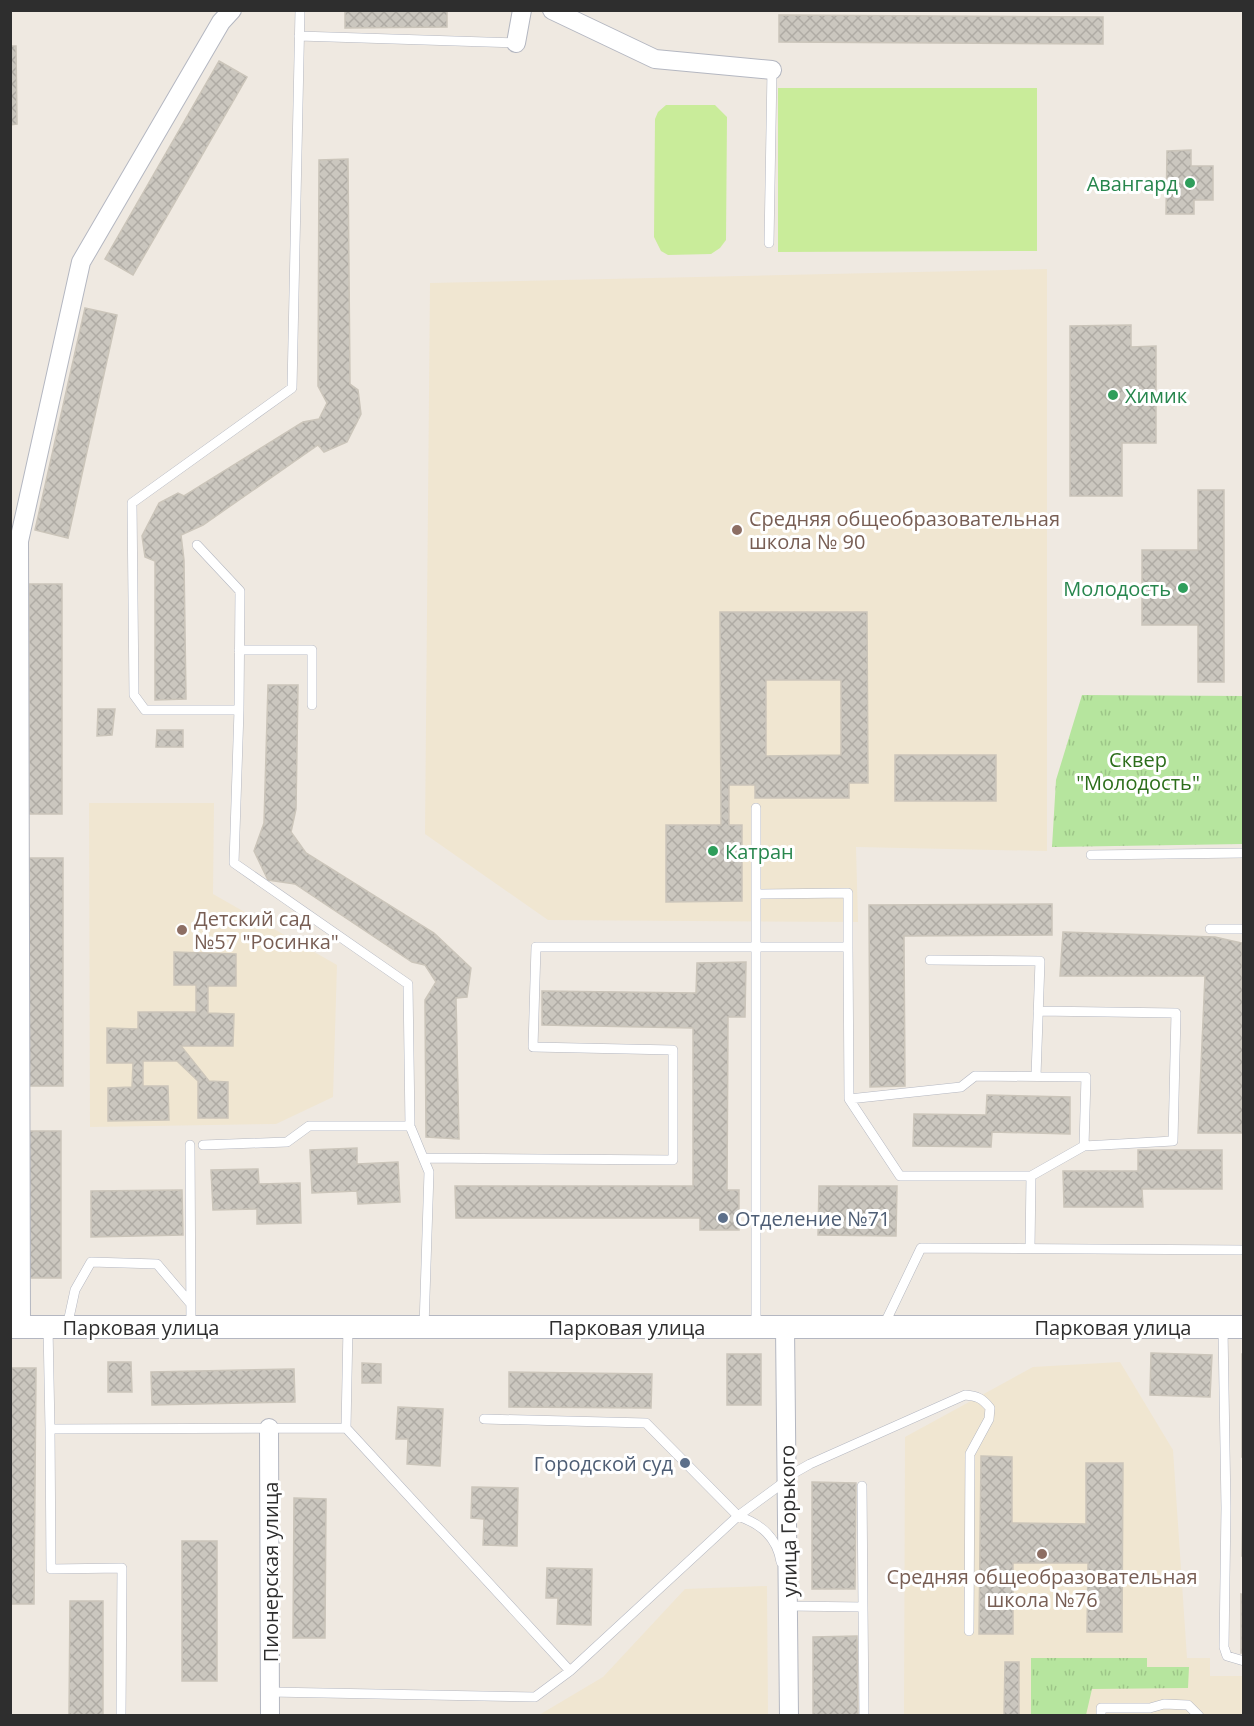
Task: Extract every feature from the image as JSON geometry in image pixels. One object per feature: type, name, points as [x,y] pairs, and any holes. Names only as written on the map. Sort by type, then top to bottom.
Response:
[{"type":"street","points":[[16,1327],[19,541],[81,262],[221,22],[232,10]]},
{"type":"street","points":[[516,43],[522,10]]},
{"type":"street","points":[[552,10],[655,58],[772,70]]},
{"type":"street","name":"Парковая улица","points":[[16,1327],[1233,1327]]},
{"type":"street","name":"улица Горького","points":[[785,1327],[789,1716]]},
{"type":"street","name":"Пионерская улица","points":[[269,1428],[270,1716]]},
{"type":"lane","points":[[239,710],[145,710],[134,695],[135,614],[132,503],[292,388],[300,10]]},
{"type":"lane","points":[[299,36],[516,43]]},
{"type":"lane","points":[[769,243],[772,70]]},
{"type":"lane","points":[[197,545],[240,591],[234,864],[408,984],[410,1126],[429,1172],[424,1327]]},
{"type":"lane","points":[[239,650],[312,650],[312,705]]},
{"type":"lane","points":[[756,807],[756,1327]]},
{"type":"lane","points":[[1091,855],[1244,853]]},
{"type":"lane","points":[[756,894],[848,893],[849,1099],[900,1176],[1031,1176],[1084,1146],[1173,1141],[1176,1013],[1038,1011]]},
{"type":"lane","points":[[1210,929],[1244,929]]},
{"type":"lane","points":[[424,1158],[673,1160],[673,1050],[533,1047],[536,947],[848,947]]},
{"type":"lane","points":[[930,960],[1040,961],[1036,1076]]},
{"type":"lane","points":[[849,1099],[961,1087],[975,1076],[1086,1077],[1084,1146]]},
{"type":"lane","points":[[203,1145],[287,1142],[309,1126],[410,1126]]},
{"type":"lane","points":[[189,1145],[191,1327]]},
{"type":"lane","points":[[1030,1248],[1031,1176]]},
{"type":"lane","points":[[882,1327],[921,1248],[1244,1250]]},
{"type":"lane","points":[[120,1716],[122,1568],[51,1569],[50,1429],[58,1327],[91,1262],[158,1264],[191,1304]]},
{"type":"lane","points":[[348,1327],[346,1428],[570,1671]]},
{"type":"lane","points":[[1233,1327],[1226,1508],[1224,1647],[1227,1656],[1244,1661]]},
{"type":"lane","points":[[270,1692],[535,1697],[570,1671],[738,1516],[787,1478],[810,1464],[965,1395],[975,1396],[990,1408],[989,1419],[970,1454],[969,1631]]},
{"type":"lane","points":[[484,1419],[646,1423],[738,1516],[763,1528],[773,1539],[780,1556],[789,1606],[863,1606]]},
{"type":"lane","points":[[50,1429],[346,1428]]},
{"type":"lane","points":[[862,1486],[864,1716]]},
{"type":"lane","points":[[1101,1716],[1101,1708],[1150,1708],[1164,1704],[1188,1705],[1198,1716]]},
{"type":"shaded area","name":"Средняя общеобразовательная школа № 90","points":[[1047,269],[1047,851],[856,847],[858,922],[548,920],[425,834],[430,283]]},
{"type":"shaded area","name":"Детский сад №57 \"Росинка\"","points":[[89,803],[214,803],[213,894],[337,965],[333,1097],[276,1124],[90,1127]]},
{"type":"shaded area","name":"Средняя общеобразовательная школа №76","points":[[1120,1362],[1173,1450],[1187,1658],[1210,1658],[1210,1676],[1243,1676],[1243,1715],[904,1716],[905,1437],[1033,1367]]},
{"type":"shaded area","points":[[767,1586],[768,1715],[539,1715],[603,1677],[685,1589]]},
{"type":"green space","points":[[778,88],[1037,88],[1037,251],[778,252]]},
{"type":"green space","points":[[666,105],[715,105],[727,117],[726,240],[711,254],[668,255],[661,251],[654,237],[655,119],[658,112]]},
{"type":"green space","name":"Сквер \"Молодость\"","points":[[1082,695],[1243,696],[1243,844],[1052,847],[1056,780]]},
{"type":"green space","points":[[1031,1658],[1147,1658],[1147,1667],[1189,1667],[1188,1688],[1092,1689],[1086,1715],[1031,1715]]},
{"type":"building","points":[[345,10],[447,10],[447,27],[345,28]]},
{"type":"building","points":[[779,15],[1103,17],[1103,44],[779,42]]},
{"type":"building","points":[[10,46],[16,46],[17,124],[10,125]]},
{"type":"building","points":[[219,61],[247,77],[133,275],[105,259]]},
{"type":"building","name":"Авангард","points":[[1191,150],[1191,166],[1213,166],[1213,200],[1194,200],[1194,214],[1166,214],[1167,151]]},
{"type":"building","points":[[348,159],[350,384],[358,390],[361,414],[347,442],[324,452],[318,445],[203,525],[181,535],[184,560],[186,699],[155,700],[155,561],[145,557],[142,536],[159,503],[178,493],[184,496],[303,422],[319,419],[327,403],[318,386],[319,160]]},
{"type":"building","points":[[85,308],[117,315],[68,538],[35,530]]},
{"type":"building","name":"Химик","points":[[1131,325],[1131,347],[1156,346],[1156,443],[1122,443],[1122,496],[1070,496],[1070,326]]},
{"type":"building","name":"Молодость","points":[[1198,490],[1224,490],[1224,682],[1198,682],[1198,625],[1142,625],[1142,550],[1198,550]]},
{"type":"building","points":[[29,584],[62,584],[62,814],[29,814]]},
{"type":"building","points":[[720,612],[867,612],[868,783],[849,783],[849,798],[755,798],[755,785],[729,785],[729,825],[742,825],[742,901],[666,902],[666,825],[721,825]],"holes":[[[766,680],[841,680],[841,755],[766,756]]]},
{"type":"building","points":[[268,685],[298,685],[296,809],[291,832],[306,853],[434,933],[471,968],[467,997],[456,998],[459,1139],[426,1137],[425,1000],[436,982],[425,965],[412,962],[295,884],[268,880],[254,851],[264,823]]},
{"type":"building","points":[[98,709],[115,709],[112,735],[97,736]]},
{"type":"building","points":[[157,730],[183,730],[183,747],[156,747]]},
{"type":"building","points":[[895,755],[996,755],[996,801],[895,801]]},
{"type":"building","points":[[29,858],[63,858],[63,1086],[29,1086]]},
{"type":"building","points":[[1052,904],[1052,935],[904,936],[905,1086],[870,1087],[869,905]]},
{"type":"building","points":[[1063,932],[1215,937],[1242,943],[1244,1133],[1198,1133],[1205,976],[1060,976]]},
{"type":"building","points":[[174,952],[236,954],[236,986],[208,986],[208,1013],[234,1014],[233,1046],[181,1046],[209,1081],[228,1082],[228,1118],[198,1118],[198,1081],[177,1061],[143,1061],[143,1086],[168,1086],[169,1120],[108,1121],[108,1088],[132,1087],[133,1063],[107,1063],[107,1028],[138,1029],[138,1012],[196,1012],[196,985],[174,985]]},
{"type":"building","points":[[746,962],[745,1017],[728,1017],[727,1190],[739,1190],[739,1230],[700,1230],[700,1218],[456,1218],[455,1186],[693,1186],[693,1028],[542,1025],[542,991],[696,993],[697,963]]},
{"type":"building","points":[[987,1095],[1070,1097],[1070,1134],[992,1132],[991,1147],[913,1146],[914,1114],[986,1115]]},
{"type":"building","points":[[27,1131],[61,1131],[61,1278],[27,1278]]},
{"type":"building","points":[[357,1148],[357,1164],[398,1162],[400,1202],[358,1204],[357,1191],[312,1193],[310,1150]]},
{"type":"building","points":[[1138,1150],[1222,1150],[1222,1189],[1142,1189],[1143,1207],[1064,1207],[1063,1171],[1138,1171]]},
{"type":"building","points":[[258,1169],[259,1184],[300,1183],[301,1223],[257,1224],[257,1209],[213,1210],[211,1170]]},
{"type":"building","points":[[819,1186],[897,1186],[896,1236],[818,1235]]},
{"type":"building","points":[[182,1190],[183,1235],[91,1237],[91,1191]]},
{"type":"building","points":[[1151,1353],[1212,1355],[1210,1397],[1150,1395]]},
{"type":"building","points":[[727,1354],[761,1354],[761,1405],[727,1405]]},
{"type":"building","points":[[1242,1354],[1244,1354],[1244,1457],[1242,1457]]},
{"type":"building","points":[[108,1362],[131,1362],[132,1392],[108,1392]]},
{"type":"building","points":[[362,1363],[381,1364],[381,1383],[362,1383]]},
{"type":"building","points":[[10,1368],[36,1368],[34,1604],[10,1604]]},
{"type":"building","points":[[294,1369],[295,1402],[152,1405],[151,1372]]},
{"type":"building","points":[[509,1372],[652,1374],[651,1408],[509,1407]]},
{"type":"building","points":[[398,1407],[443,1409],[440,1466],[407,1464],[408,1439],[396,1439]]},
{"type":"building","points":[[981,1456],[1012,1457],[1012,1523],[1086,1524],[1086,1463],[1123,1463],[1122,1632],[1087,1632],[1088,1563],[1013,1563],[1013,1634],[979,1634]]},
{"type":"building","points":[[812,1482],[856,1483],[855,1589],[812,1589]]},
{"type":"building","points":[[472,1487],[518,1488],[517,1546],[483,1545],[484,1519],[471,1518]]},
{"type":"building","points":[[1243,1495],[1244,1556],[1242,1556]]},
{"type":"building","points":[[294,1498],[326,1499],[325,1638],[293,1638]]},
{"type":"building","points":[[182,1541],[217,1541],[217,1681],[182,1681]]},
{"type":"building","points":[[547,1568],[592,1569],[591,1625],[557,1624],[558,1598],[546,1598]]},
{"type":"building","points":[[1241,1594],[1244,1595],[1244,1653],[1241,1653]]},
{"type":"building","points":[[70,1601],[103,1601],[103,1716],[69,1716]]},
{"type":"building","points":[[857,1636],[858,1716],[813,1716],[813,1637]]},
{"type":"building","points":[[1005,1662],[1019,1662],[1019,1716],[1004,1716]]},
{"type":"place","name":"Авангард","points":[[1190,183]]},
{"type":"place","name":"Химик","points":[[1113,395]]},
{"type":"place","name":"Средняя общеобразовательная школа № 90","points":[[737,530]]},
{"type":"place","name":"Молодость","points":[[1183,588]]},
{"type":"place","name":"Катран","points":[[713,851]]},
{"type":"place","name":"Детский сад №57 \"Росинка\"","points":[[182,930]]},
{"type":"place","name":"Отделение №71","points":[[723,1218]]},
{"type":"place","name":"Городской суд","points":[[685,1463]]},
{"type":"place","name":"Средняя общеобразовательная школа №76","points":[[1042,1554]]}]
